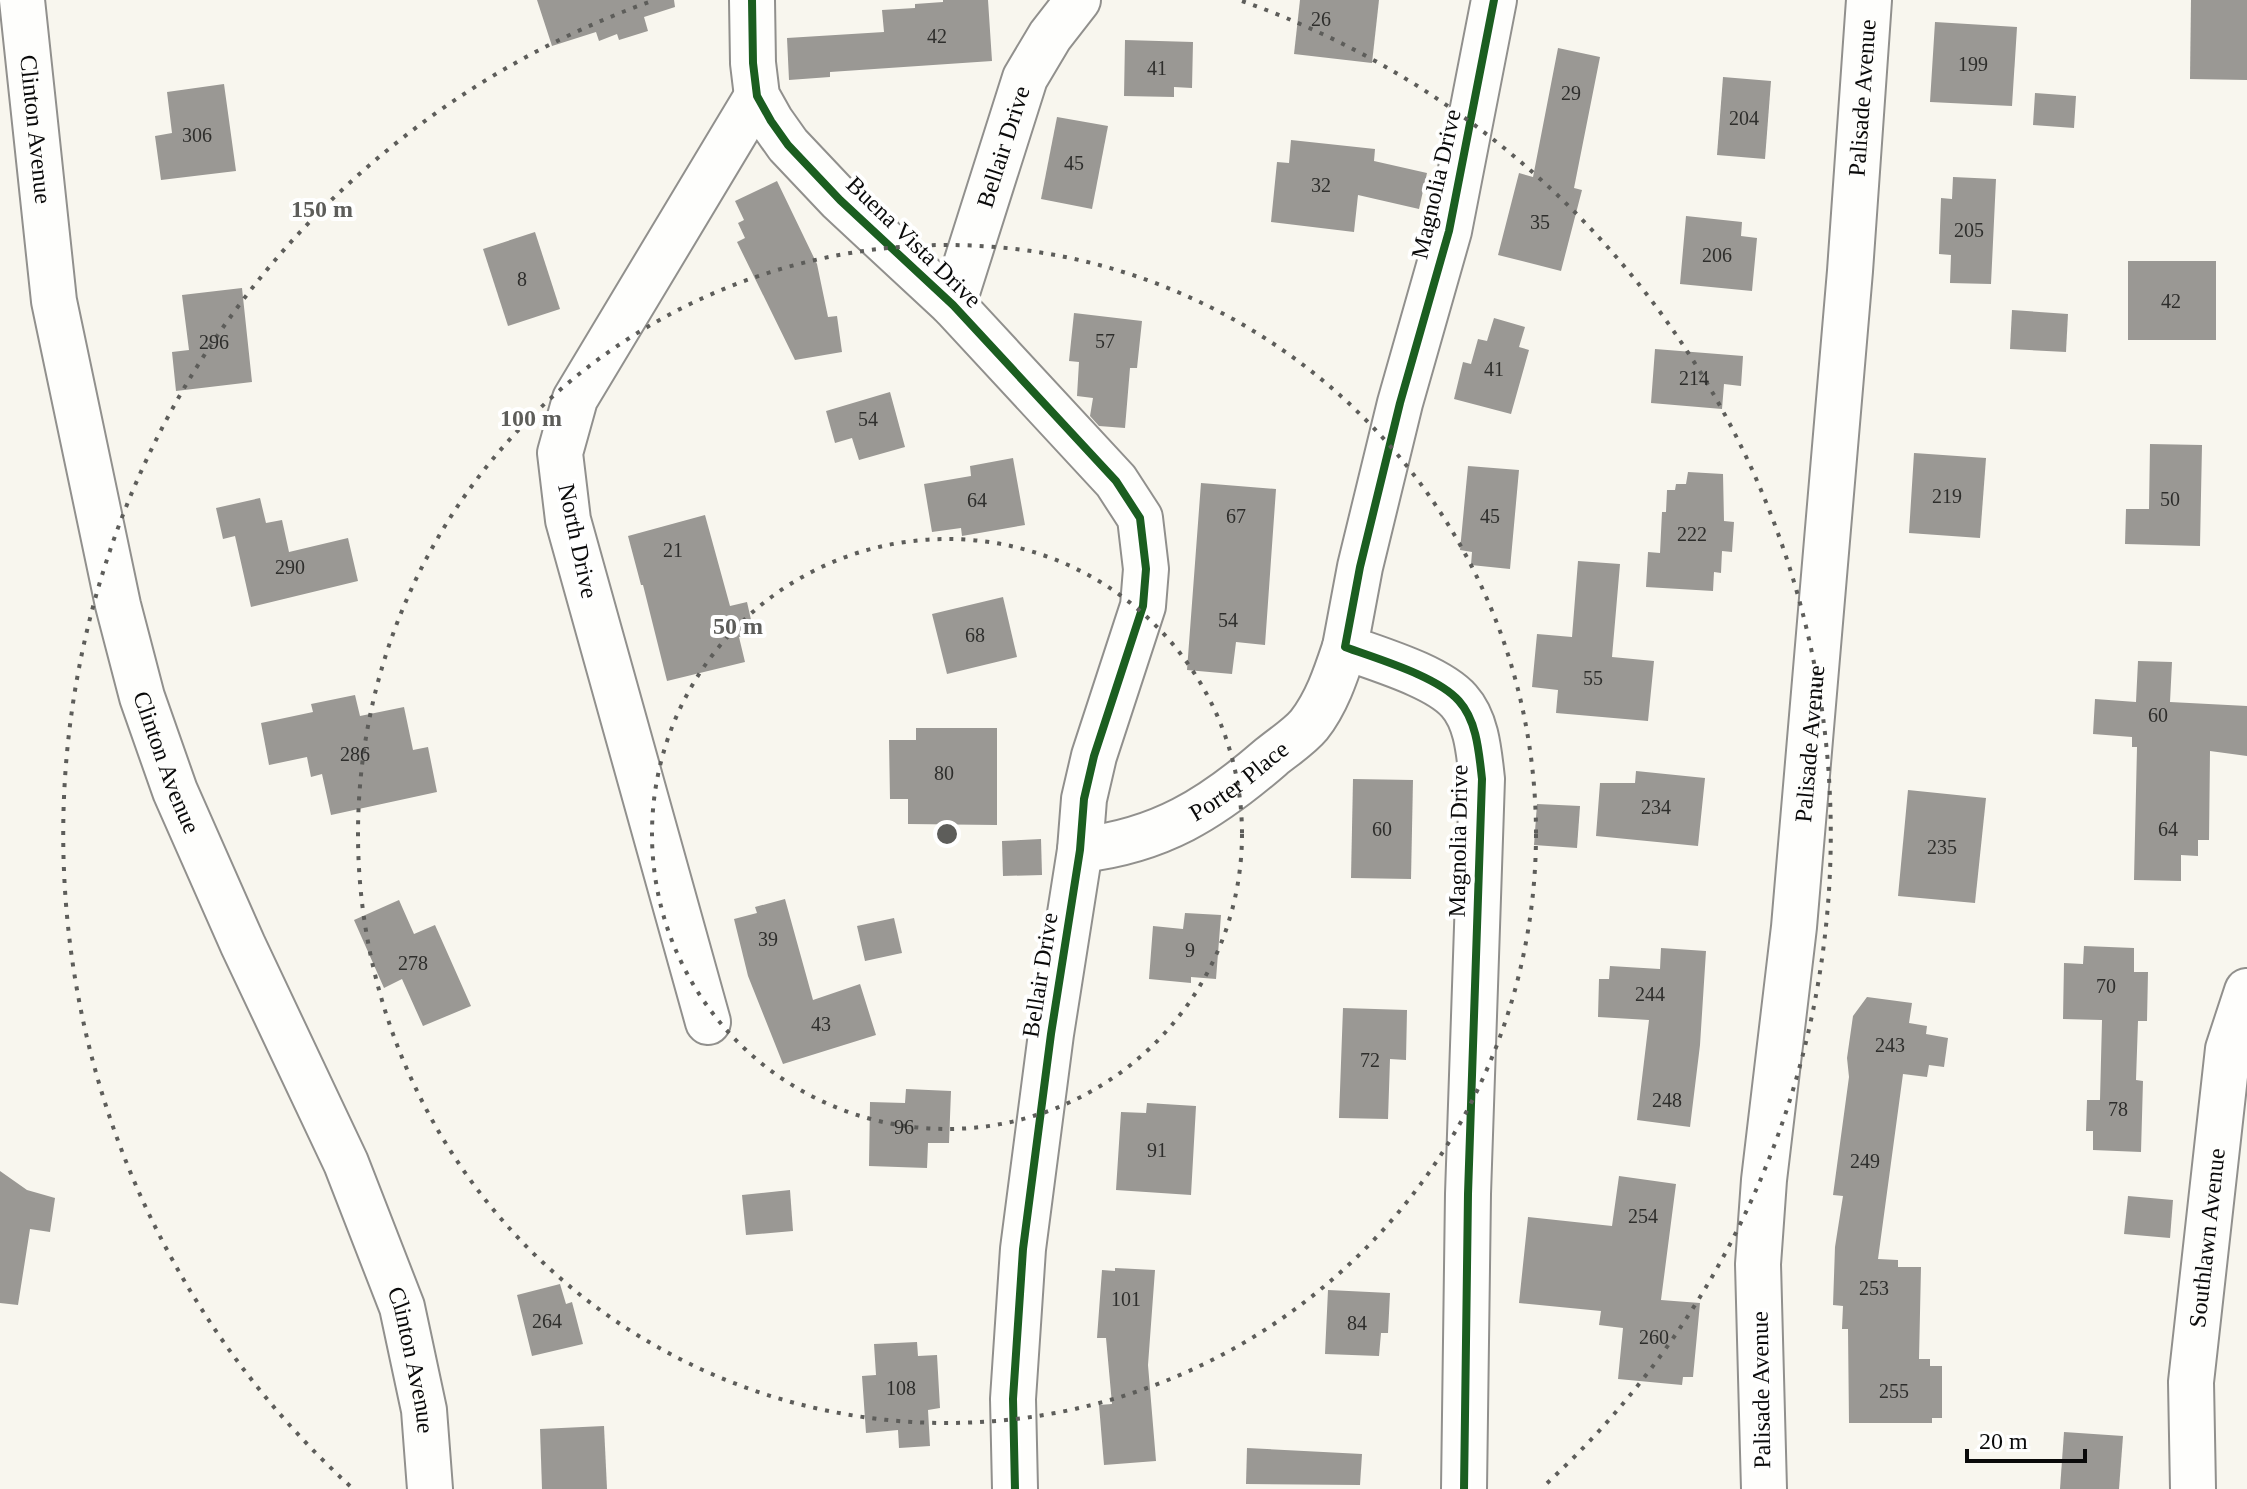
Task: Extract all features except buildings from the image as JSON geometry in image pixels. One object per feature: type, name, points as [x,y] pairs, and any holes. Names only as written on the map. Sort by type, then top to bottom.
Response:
[{"type":"street","name":"Clinton Avenue","points":[[22,0],[54,301],[118,605],[142,697],[175,791],[243,945],[346,1163],[402,1307],[424,1410],[430,1489]]},
{"type":"street","name":"Buena Vista Drive","points":[[752,0],[757,96],[788,145],[840,200],[953,305],[1116,481]]},
{"type":"street","name":"Bellair Drive","points":[[953,305],[1025,78],[1050,36],[1078,0]]},
{"type":"street","name":"Magnolia Drive","points":[[1464,1489],[1468,1194],[1482,779],[1477,738],[1460,702],[1440,684],[1345,647],[1360,567],[1400,403],[1449,231],[1494,0]]},
{"type":"street","name":"Palisade Avenue","points":[[1764,1489],[1758,1264],[1764,1180],[1797,896],[1850,271],[1869,0]]},
{"type":"street","name":"North Drive","points":[[708,1022],[568,520],[560,453],[575,399],[757,96]]},
{"type":"street","name":"Bellair Drive","points":[[1015,1489],[1013,1399],[1023,1249],[1051,1034],[1080,850],[1084,799],[1094,756],[1143,606],[1146,569],[1140,518],[1116,481]]},
{"type":"street","name":"Porter Place","points":[[1080,850],[1154,835],[1228,794],[1308,726],[1333,686],[1345,647]]},
{"type":"street","name":"Southlawn Avenue","points":[[2193,1489],[2191,1382],[2228,1049],[2247,991]]},
{"type":"cycle path","points":[[752,0],[757,96],[788,145],[840,200],[953,305],[1116,481],[1140,518],[1146,569],[1143,606],[1094,756],[1084,799],[1080,850],[1051,1034],[1023,1249],[1013,1399],[1015,1489]]},
{"type":"cycle path","points":[[1464,1489],[1468,1194],[1482,779],[1480,759],[1470,718],[1449,692],[1406,669],[1345,647],[1360,567],[1400,403],[1449,231],[1494,0]]}]
